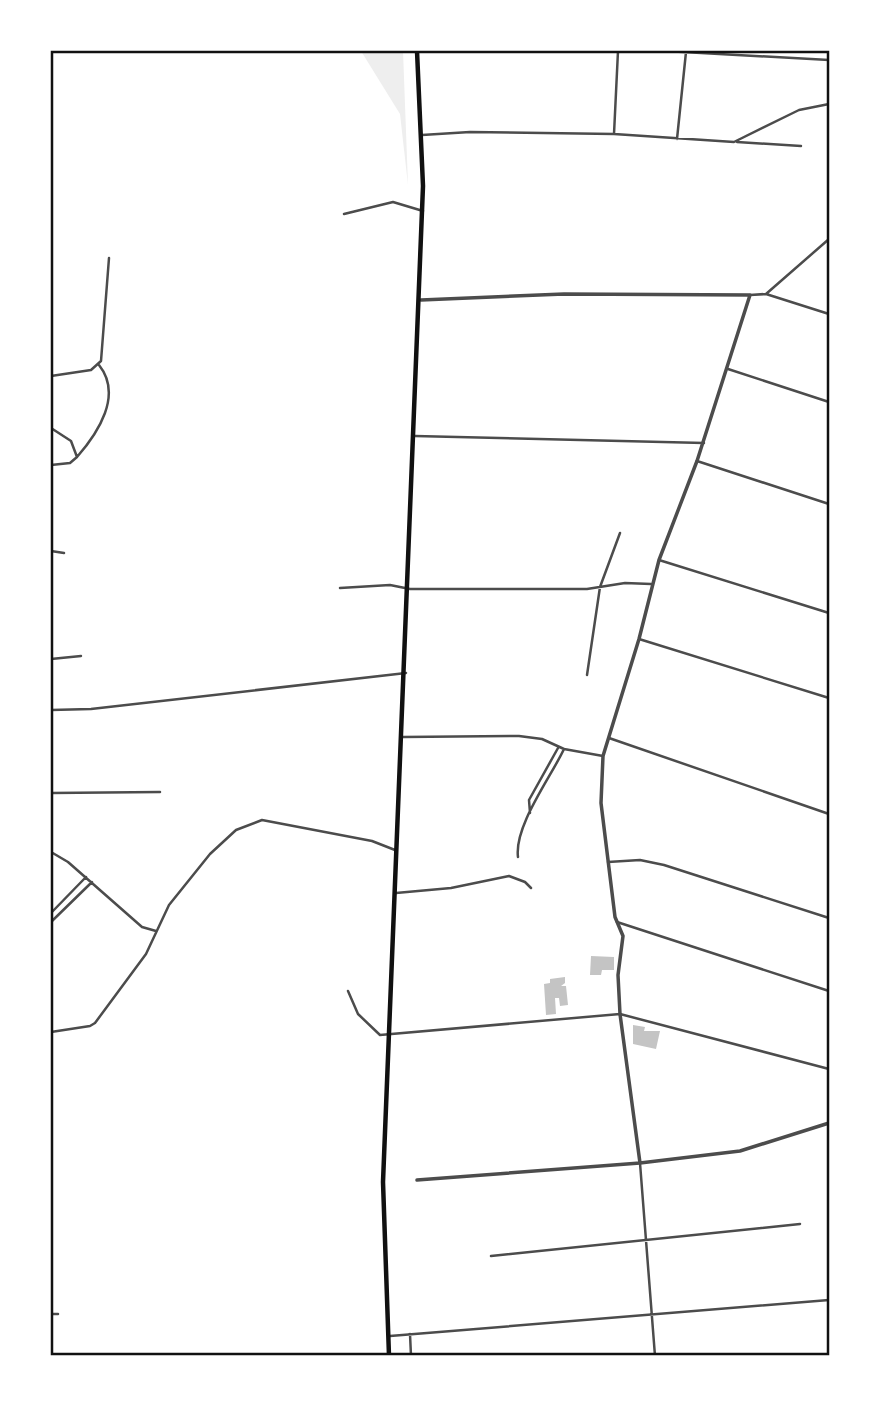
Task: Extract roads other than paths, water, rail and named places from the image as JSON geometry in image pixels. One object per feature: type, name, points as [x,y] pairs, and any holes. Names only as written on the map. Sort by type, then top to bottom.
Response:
[{"type":"main road","points":[[389,1356],[383,1182],[421,300],[422,135],[417,51]]},
{"type":"street","points":[[614,134],[618,51]]},
{"type":"street","points":[[665,51],[829,60]]},
{"type":"street","points":[[677,139],[685,52]]},
{"type":"street","points":[[734,142],[799,110],[829,104]]},
{"type":"street","points":[[422,135],[470,132],[614,134],[801,146]]},
{"type":"street","points":[[344,214],[376,209],[393,202],[423,211]]},
{"type":"street","points":[[766,294],[829,239]]},
{"type":"street","points":[[51,376],[91,370],[99,365],[105,342],[109,258]]},
{"type":"street","points":[[421,300],[564,294],[766,294],[829,314]]},
{"type":"street","points":[[655,1356],[640,1163],[620,1014],[618,975],[624,940],[617,922],[601,803],[603,757],[639,639],[651,584],[704,443],[750,295]]},
{"type":"street","points":[[51,466],[70,463],[103,425],[107,404],[105,373],[99,365]]},
{"type":"street","points":[[728,369],[829,402]]},
{"type":"street","points":[[51,428],[71,441],[77,457]]},
{"type":"street","points":[[415,436],[704,443]]},
{"type":"street","points":[[697,461],[829,504]]},
{"type":"street","points":[[587,675],[600,587],[620,533]]},
{"type":"street","points":[[51,551],[64,552]]},
{"type":"street","points":[[659,560],[829,613]]},
{"type":"street","points":[[340,588],[390,585],[410,589],[651,584]]},
{"type":"street","points":[[639,639],[829,698]]},
{"type":"street","points":[[51,659],[81,656]]},
{"type":"street","points":[[51,710],[91,709],[406,673]]},
{"type":"street","points":[[404,737],[519,736],[542,739],[564,749],[603,757]]},
{"type":"street","points":[[608,738],[829,814]]},
{"type":"street","points":[[530,813],[529,800],[559,747]]},
{"type":"street","points":[[518,857],[517,849],[530,813],[564,749]]},
{"type":"street","points":[[51,793],[160,792]]},
{"type":"street","points":[[51,1032],[95,1023],[146,954],[170,905],[210,854],[236,830],[254,821],[372,841],[398,851]]},
{"type":"street","points":[[51,852],[86,877],[142,927],[156,931]]},
{"type":"street","points":[[608,862],[640,860],[664,865],[829,918]]},
{"type":"street","points":[[396,893],[452,888],[509,876],[531,888]]},
{"type":"street","points":[[51,913],[86,877]]},
{"type":"street","points":[[51,922],[92,882]]},
{"type":"street","points":[[617,922],[828,991],[829,982]]},
{"type":"street","points":[[348,991],[358,1013],[367,1025],[380,1035],[620,1014],[829,1069]]},
{"type":"street","points":[[417,1180],[640,1163],[740,1151],[829,1123]]},
{"type":"street","points":[[491,1256],[800,1224]]},
{"type":"street","points":[[387,1337],[829,1300]]},
{"type":"street","points":[[51,1314],[58,1314]]},
{"type":"street","points":[[410,1334],[411,1356]]}]
